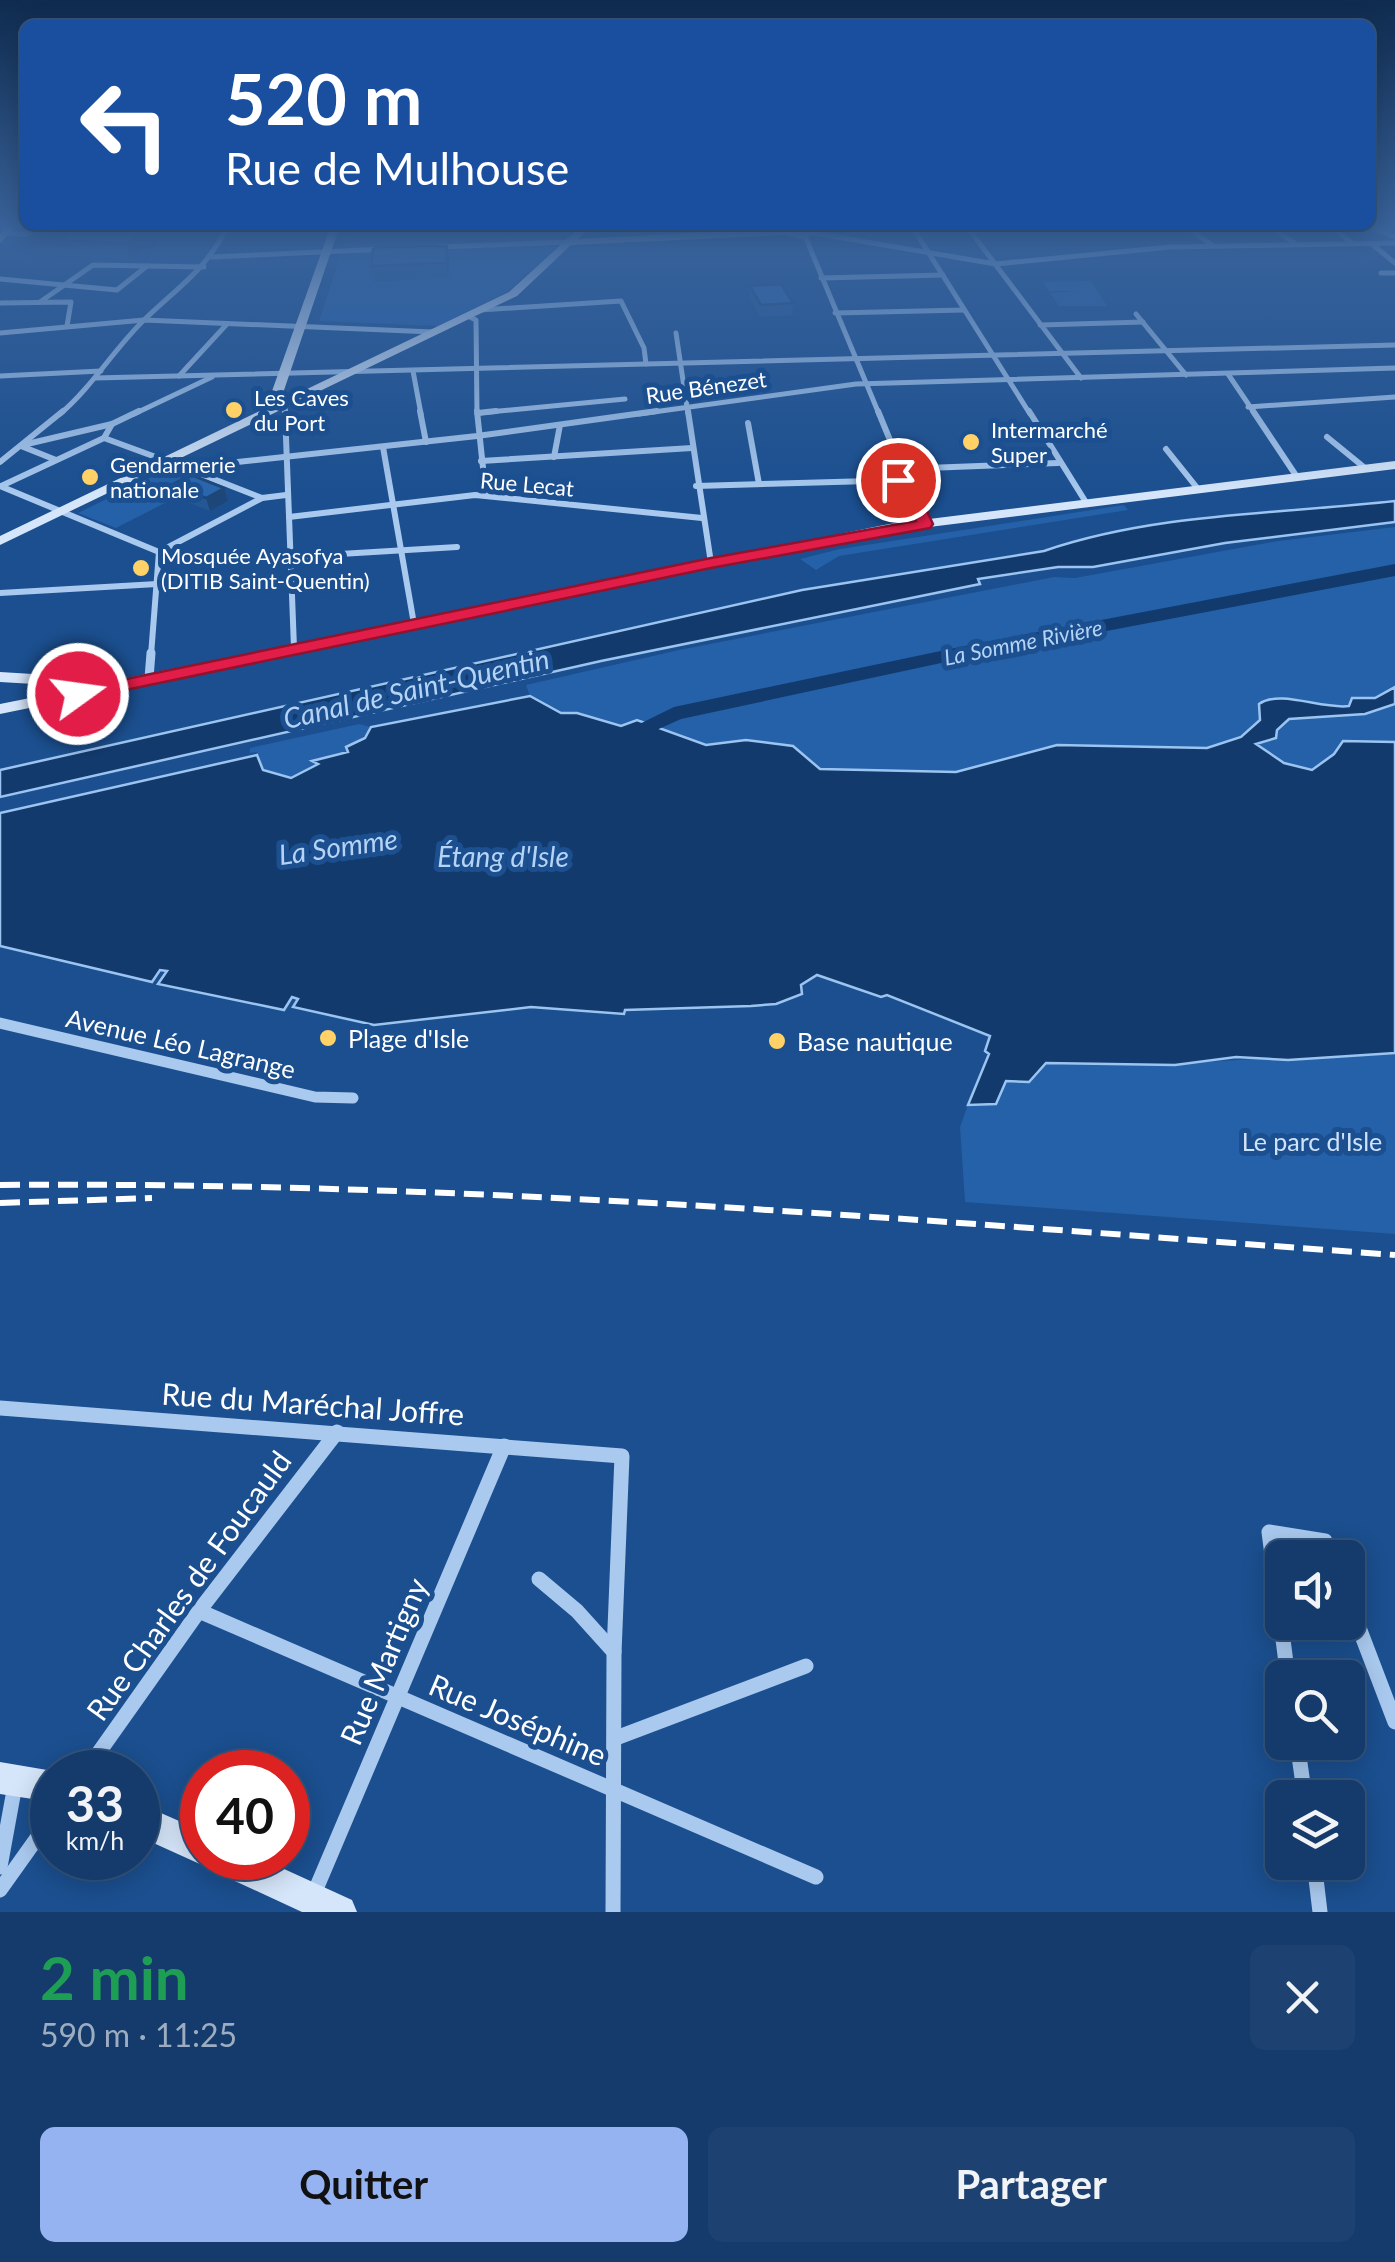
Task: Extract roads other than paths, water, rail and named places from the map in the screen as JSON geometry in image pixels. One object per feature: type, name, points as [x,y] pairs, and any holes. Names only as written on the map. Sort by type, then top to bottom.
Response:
[{"type":"street","points":[[67,326],[68,317]]},
{"type":"street","points":[[0,462],[66,410],[147,317]]},
{"type":"street","points":[[271,411],[303,317]]},
{"type":"street","points":[[0,541],[465,317]]},
{"type":"street","points":[[470,317],[476,320],[478,436],[486,496]]},
{"type":"street","points":[[629,317],[644,348],[646,364]]},
{"type":"street","points":[[836,317],[925,524]]},
{"type":"street","points":[[968,317],[1087,504]]},
{"type":"street","points":[[1034,317],[1082,378]]},
{"type":"street","points":[[1139,317],[1186,375]]},
{"type":"street","points":[[0,332],[144,320],[433,332]]},
{"type":"street","points":[[1040,325],[1143,322]]},
{"type":"street","points":[[179,376],[227,324]]},
{"type":"street","points":[[676,332],[696,486],[711,563]]},
{"type":"street","points":[[95,378],[1395,345]]},
{"type":"street","name":"Rue Bénezet","points":[[144,472],[478,436],[864,384],[1395,368]]},
{"type":"street","points":[[0,376],[101,370]]},
{"type":"street","points":[[413,370],[426,442]]},
{"type":"street","points":[[1228,374],[1296,477]]},
{"type":"street","points":[[21,446],[112,424],[218,375]]},
{"type":"street","points":[[88,385],[132,384],[161,376]]},
{"type":"street","points":[[278,392],[284,398],[303,395]]},
{"type":"street","points":[[1248,408],[1395,397]]},
{"type":"street","points":[[478,413],[625,399]]},
{"type":"street","points":[[285,404],[294,648]]},
{"type":"street","points":[[748,423],[758,484]]},
{"type":"street","points":[[1,486],[104,438],[112,424]]},
{"type":"street","points":[[554,457],[560,424]]},
{"type":"street","points":[[104,438],[262,498]]},
{"type":"street","points":[[1327,438],[1366,468]]},
{"type":"street","points":[[21,446],[56,460]]},
{"type":"street","points":[[383,447],[414,624]]},
{"type":"street","points":[[481,461],[692,448]]},
{"type":"street","points":[[1166,449],[1198,490]]},
{"type":"street","points":[[901,468],[1058,463]]},
{"type":"street","points":[[0,709],[711,563],[925,524],[1395,464]]},
{"type":"street","points":[[696,486],[906,480]]},
{"type":"street","points":[[1,486],[160,552]]},
{"type":"street","points":[[160,552],[262,498],[286,496]]},
{"type":"street","name":"Rue Lecat","points":[[289,517],[486,496],[702,518]]},
{"type":"street","points":[[290,557],[457,547]]},
{"type":"street","points":[[149,678],[160,552]]},
{"type":"street","points":[[0,593],[157,584]]},
{"type":"street","points":[[0,677],[121,684]]},
{"type":"street","points":[[34,679],[53,684],[55,689],[34,703]]},
{"type":"street","name":"Avenue Léo Lagrange","points":[[0,1023],[315,1097],[353,1098]]},
{"type":"street","name":"Rue du Maréchal Joffre","points":[[0,1408],[622,1456],[614,1653]]},
{"type":"street","name":"Rue Charles de Foucauld","points":[[101,1750],[199,1611],[337,1432]]},
{"type":"street","name":"Rue Martigny","points":[[326,1905],[398,1697],[504,1446]]},
{"type":"street","points":[[1269,1540],[1268,1532],[1319,1540]]},
{"type":"street","points":[[539,1579],[576,1611],[614,1653],[613,1912]]},
{"type":"street","name":"Rue Joséphine","points":[[199,1611],[816,1877]]},
{"type":"street","points":[[1364,1640],[1395,1722]]},
{"type":"street","points":[[616,1738],[806,1666]]},
{"type":"street","points":[[0,1867],[8,1779]]},
{"type":"street","points":[[0,1890],[30,1848]]},
{"type":"street","points":[[271,1880],[326,1905]]},
{"type":"street","points":[[1316,1880],[1320,1912]]},
{"type":"water","name":"Canal de Saint-Quentin","points":[[1395,501],[1395,522],[1225,543],[1093,567],[1058,567],[978,579],[980,584],[601,661],[0,797],[0,770],[802,590],[1044,551],[1086,538],[1173,522]]},
{"type":"water","name":"Étang d'Isle","points":[[1395,687],[1395,704],[1365,714],[1289,719],[1277,730],[1276,738],[1256,744],[1284,763],[1312,770],[1334,754],[1343,741],[1395,742],[1395,1053],[1288,1060],[1236,1057],[1175,1065],[1046,1063],[1029,1082],[1006,1081],[996,1104],[968,1105],[989,1054],[985,1051],[990,1036],[887,995],[881,997],[817,975],[801,985],[802,994],[776,1004],[625,1010],[624,1014],[531,1007],[374,1025],[293,1007],[298,999],[292,997],[284,1010],[158,984],[167,971],[160,970],[152,982],[0,946],[0,813],[257,755],[263,770],[291,778],[318,764],[312,761],[348,752],[346,747],[365,738],[371,727],[530,696],[561,713],[577,713],[621,726],[637,720],[706,745],[746,740],[793,746],[820,769],[956,772],[1057,745],[1207,748],[1241,737],[1260,720],[1259,704],[1268,700],[1349,706],[1352,698],[1375,698]]},
{"type":"waterway","name":"La Somme Rivière","points":[[621,739],[674,714],[955,654],[1395,570]]},
{"type":"railway","points":[[0,1185],[175,1185],[524,1196],[1395,1255]]},
{"type":"railway","points":[[0,1203],[152,1198]]},
{"type":"place","name":"Les Caves du Port","points":[[234,410]]},
{"type":"place","name":"Intermarché Super","points":[[971,442]]},
{"type":"place","name":"Gendarmerie nationale","points":[[90,477]]},
{"type":"place","name":"Mosquée Ayasofya (DITIB Saint-Quentin)","points":[[141,568]]},
{"type":"place","name":"Plage d'Isle","points":[[328,1038]]},
{"type":"place","name":"Base nautique","points":[[777,1041]]},
{"type":"water label","name":"La Somme","points":[[338,846]]},
{"type":"park label","name":"Le parc d'Isle","points":[[1312,1141]]}]
